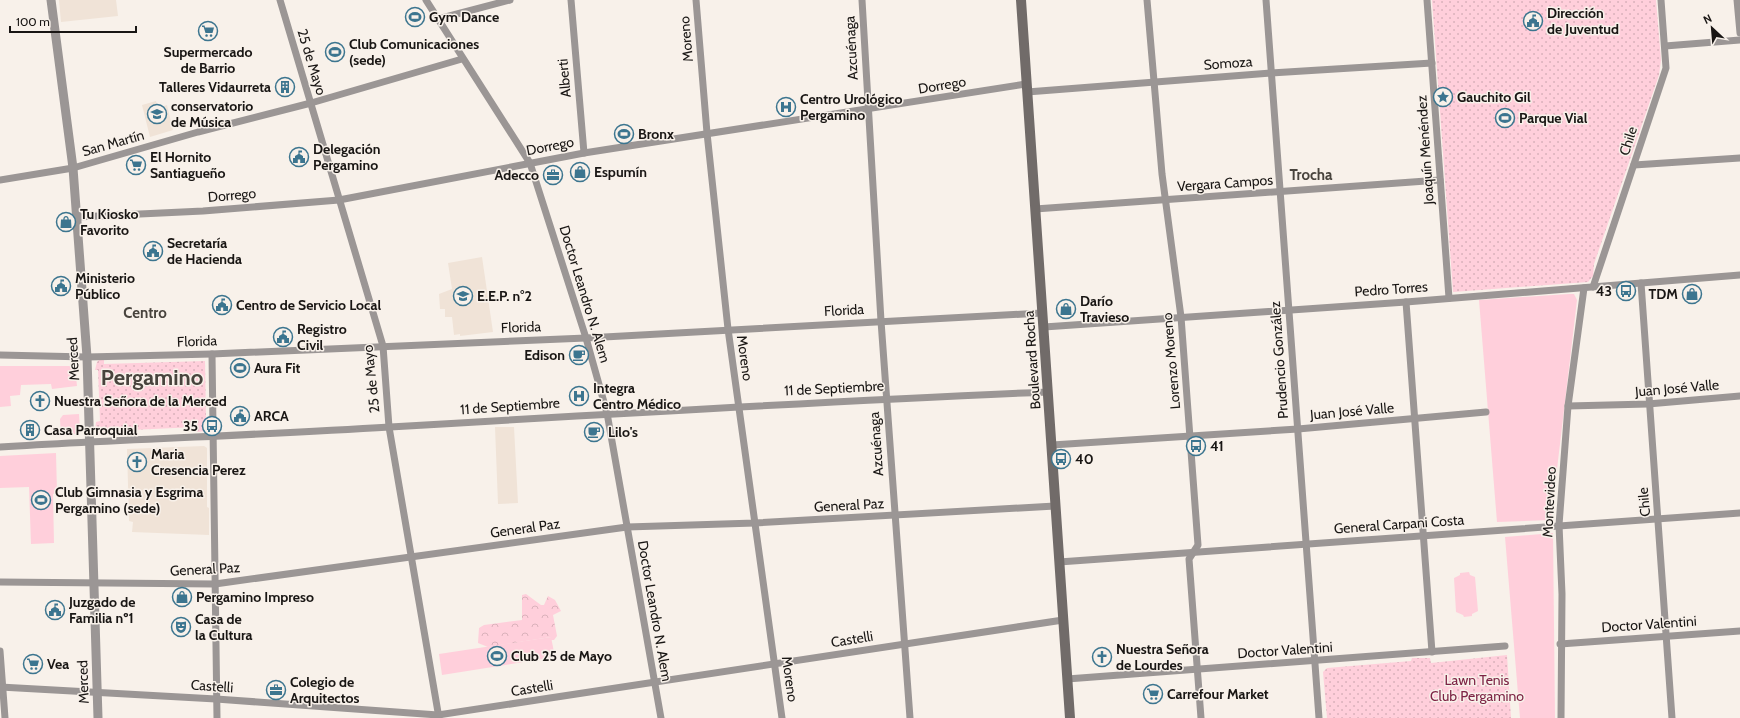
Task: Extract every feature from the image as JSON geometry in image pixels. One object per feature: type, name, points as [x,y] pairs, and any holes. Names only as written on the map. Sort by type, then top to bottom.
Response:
[{"type":"main road","name":"Boulevard Rocha","points":[[1020,0],[1044,327],[1070,718]]},
{"type":"street","name":"Merced","points":[[51,0],[73,168],[87,357],[91,441],[98,718]]},
{"type":"street","name":"25 de Mayo","points":[[280,0],[383,346],[389,427],[439,717]]},
{"type":"street","name":"Doctor Leandro N. Alem","points":[[426,0],[462,59],[530,163],[586,338],[607,413],[661,718]]},
{"type":"street","points":[[438,19],[510,0]]},
{"type":"street","name":"Alberti","points":[[571,0],[584,153]]},
{"type":"street","name":"Moreno","points":[[696,0],[707,133],[728,329],[782,718]]},
{"type":"street","name":"Azcuénaga","points":[[862,0],[867,110],[886,398],[910,718]]},
{"type":"street","name":"Lorenzo Moreno","points":[[1147,0],[1153,82],[1181,317],[1190,435],[1198,545],[1189,559],[1201,718]]},
{"type":"street","name":"Prudencio González","points":[[1266,0],[1319,718]]},
{"type":"street","name":"Joaquín Menéndez","points":[[1427,0],[1449,298]]},
{"type":"street","name":"Chile","points":[[1593,287],[1666,68],[1661,0]]},
{"type":"street","points":[[1738,0],[1740,33]]},
{"type":"street","points":[[1665,46],[1740,40]]},
{"type":"street","name":"San Martín","points":[[0,180],[73,168],[198,132],[311,103],[462,59]]},
{"type":"street","name":"Somoza","points":[[1027,88],[1153,82],[1432,63]]},
{"type":"street","name":"Dorrego","points":[[77,217],[203,211],[339,200],[584,153],[707,133],[1027,88]]},
{"type":"street","points":[[1634,165],[1740,158]]},
{"type":"street","name":"Vergara Campos","points":[[1035,209],[1440,180]]},
{"type":"street","name":"Pedro Torres","points":[[1044,327],[1406,302],[1740,275]]},
{"type":"street","name":"Chile","points":[[1641,283],[1648,404],[1659,518],[1672,718]]},
{"type":"street","name":"Montevideo","points":[[1561,718],[1560,644],[1562,594],[1559,525],[1568,406],[1584,288]]},
{"type":"street","points":[[1406,302],[1432,652]]},
{"type":"street","name":"Florida","points":[[0,355],[87,357],[212,354],[586,338],[1042,312]]},
{"type":"street","points":[[212,354],[217,718]]},
{"type":"street","name":"11 de Septiembre","points":[[0,446],[389,427],[607,413],[886,398],[1048,392]]},
{"type":"street","name":"Juan José Valle","points":[[1568,406],[1648,404],[1740,396]]},
{"type":"street","name":"Juan José Valle","points":[[1052,445],[1298,429],[1486,412]]},
{"type":"street","name":"General Paz","points":[[0,582],[215,584],[627,527],[755,523],[1055,506]]},
{"type":"street","name":"General Carpani Costa","points":[[1059,562],[1423,534],[1740,512]]},
{"type":"street","name":"Castelli","points":[[1,687],[216,699],[439,717],[655,682],[1063,620]]},
{"type":"street","name":"Doctor Valentini","points":[[1560,644],[1740,631]]},
{"type":"street","name":"Doctor Valentini","points":[[1067,679],[1505,646]]},
{"type":"street","points":[[0,651],[1,687],[5,718]]},
{"type":"shaded area","points":[[59,0],[116,0],[118,16],[61,22]]},
{"type":"shaded area","name":"conservatorio de Música","points":[[156,101],[158,108],[167,105],[173,130],[150,137],[142,105]]},
{"type":"shaded area","name":"E.E.P. n°2","points":[[482,257],[493,332],[460,336],[460,334],[454,335],[452,317],[445,317],[445,309],[440,309],[439,294],[452,289],[448,263]]},
{"type":"shaded area","points":[[495,427],[514,427],[518,503],[498,504]]},
{"type":"shaded area","points":[[204,446],[207,448],[207,507],[209,508],[209,535],[132,532],[133,522],[129,521],[127,449]]},
{"type":"green space","points":[[1432,0],[1656,0],[1661,60],[1659,75],[1594,264],[1593,276],[1588,282],[1453,292]]},
{"type":"green space","points":[[1574,294],[1577,300],[1551,520],[1497,522],[1479,300]]},
{"type":"green space","points":[[100,359],[104,359],[104,364],[205,361],[206,419],[210,419],[208,429],[197,432],[196,427],[110,431],[110,435],[99,435],[95,430],[96,422],[100,421],[98,370],[95,370],[97,362]]},
{"type":"green space","points":[[0,366],[75,366],[77,386],[52,389],[51,384],[21,385],[20,395],[10,396],[11,406],[0,407]]},
{"type":"green space","points":[[79,414],[80,430],[76,434],[61,435],[60,419],[63,415]]},
{"type":"green space","name":"Club Gimnasia y Esgrima Pergamino (sede)","points":[[56,453],[57,493],[53,494],[54,543],[31,544],[29,487],[0,488],[0,456]]},
{"type":"green space","points":[[1553,533],[1555,718],[1520,718],[1505,537]]},
{"type":"green space","points":[[1469,572],[1470,575],[1475,577],[1478,611],[1472,614],[1472,616],[1464,617],[1456,612],[1454,578],[1460,575],[1460,573]]},
{"type":"green space","points":[[526,594],[541,605],[544,605],[548,596],[555,600],[561,611],[553,615],[557,636],[554,640],[551,640],[551,637],[488,647],[478,643],[479,628],[484,625],[522,620],[522,595]]},
{"type":"green space","name":"Club 25 de Mayo","points":[[551,637],[555,657],[442,675],[439,654]]},
{"type":"green space","name":"Lawn Tenis Club Pergamino","points":[[1507,655],[1511,718],[1327,718],[1323,672],[1327,668],[1411,661],[1412,658],[1430,658],[1431,663]]},
{"type":"place","name":"Gym Dance","points":[[415,17]]},
{"type":"place","name":"Dirección de Juventud","points":[[1533,21]]},
{"type":"place","name":"Supermercado de Barrio","points":[[208,31]]},
{"type":"place","name":"Club Comunicaciones (sede)","points":[[335,52]]},
{"type":"place","name":"Talleres Vidaurreta","points":[[285,87]]},
{"type":"place","name":"Gauchito Gil","points":[[1443,97]]},
{"type":"place","name":"Centro Urológico Pergamino","points":[[786,107]]},
{"type":"place","name":"conservatorio de Música","points":[[157,114]]},
{"type":"place","name":"Parque Vial","points":[[1505,118]]},
{"type":"place","name":"Bronx","points":[[624,134]]},
{"type":"place","name":"Delegación Pergamino","points":[[299,157]]},
{"type":"place","name":"El Hornito Santiagueño","points":[[136,165]]},
{"type":"place","name":"Espumín","points":[[580,172]]},
{"type":"place","name":"Adecco","points":[[553,175]]},
{"type":"place","name":"Tu Kiosko Favorito","points":[[66,222]]},
{"type":"place","name":"Secretaría de Hacienda","points":[[153,251]]},
{"type":"place","name":"Ministerio Público","points":[[61,286]]},
{"type":"place","name":"43","points":[[1626,291]]},
{"type":"place","name":"TDM","points":[[1692,294]]},
{"type":"place","name":"E.E.P. n°2","points":[[463,296]]},
{"type":"place","name":"Centro de Servicio Local","points":[[222,305]]},
{"type":"place","name":"Darío Travieso","points":[[1066,309]]},
{"type":"place","name":"Registro Civil","points":[[283,337]]},
{"type":"place","name":"Edison","points":[[579,355]]},
{"type":"place","name":"Aura Fit","points":[[240,368]]},
{"type":"place","name":"Integra Centro Médico","points":[[579,396]]},
{"type":"place","name":"Nuestra Señora de la Merced","points":[[40,401]]},
{"type":"place","name":"ARCA","points":[[240,416]]},
{"type":"place","name":"35","points":[[212,426]]},
{"type":"place","name":"Casa Parroquial","points":[[30,430]]},
{"type":"place","name":"Lilo's","points":[[594,432]]},
{"type":"place","name":"41","points":[[1196,446]]},
{"type":"place","name":"40","points":[[1061,459]]},
{"type":"place","name":"Maria Cresencia Perez","points":[[137,462]]},
{"type":"place","name":"Club Gimnasia y Esgrima Pergamino (sede)","points":[[41,500]]},
{"type":"place","name":"Pergamino Impreso","points":[[182,597]]},
{"type":"place","name":"Juzgado de Familia nº1","points":[[55,610]]},
{"type":"place","name":"Casa de la Cultura","points":[[181,627]]},
{"type":"place","name":"Club 25 de Mayo","points":[[497,656]]},
{"type":"place","name":"Nuestra Señora de Lourdes","points":[[1102,657]]},
{"type":"place","name":"Vea","points":[[33,664]]},
{"type":"place","name":"Colegio de Arquitectos","points":[[276,690]]},
{"type":"place","name":"Carrefour Market","points":[[1153,694]]},
{"type":"district","name":"Trocha","points":[[1311,175]]},
{"type":"district","name":"Centro","points":[[145,313]]},
{"type":"district","name":"Pergamino","points":[[152,377]]}]
